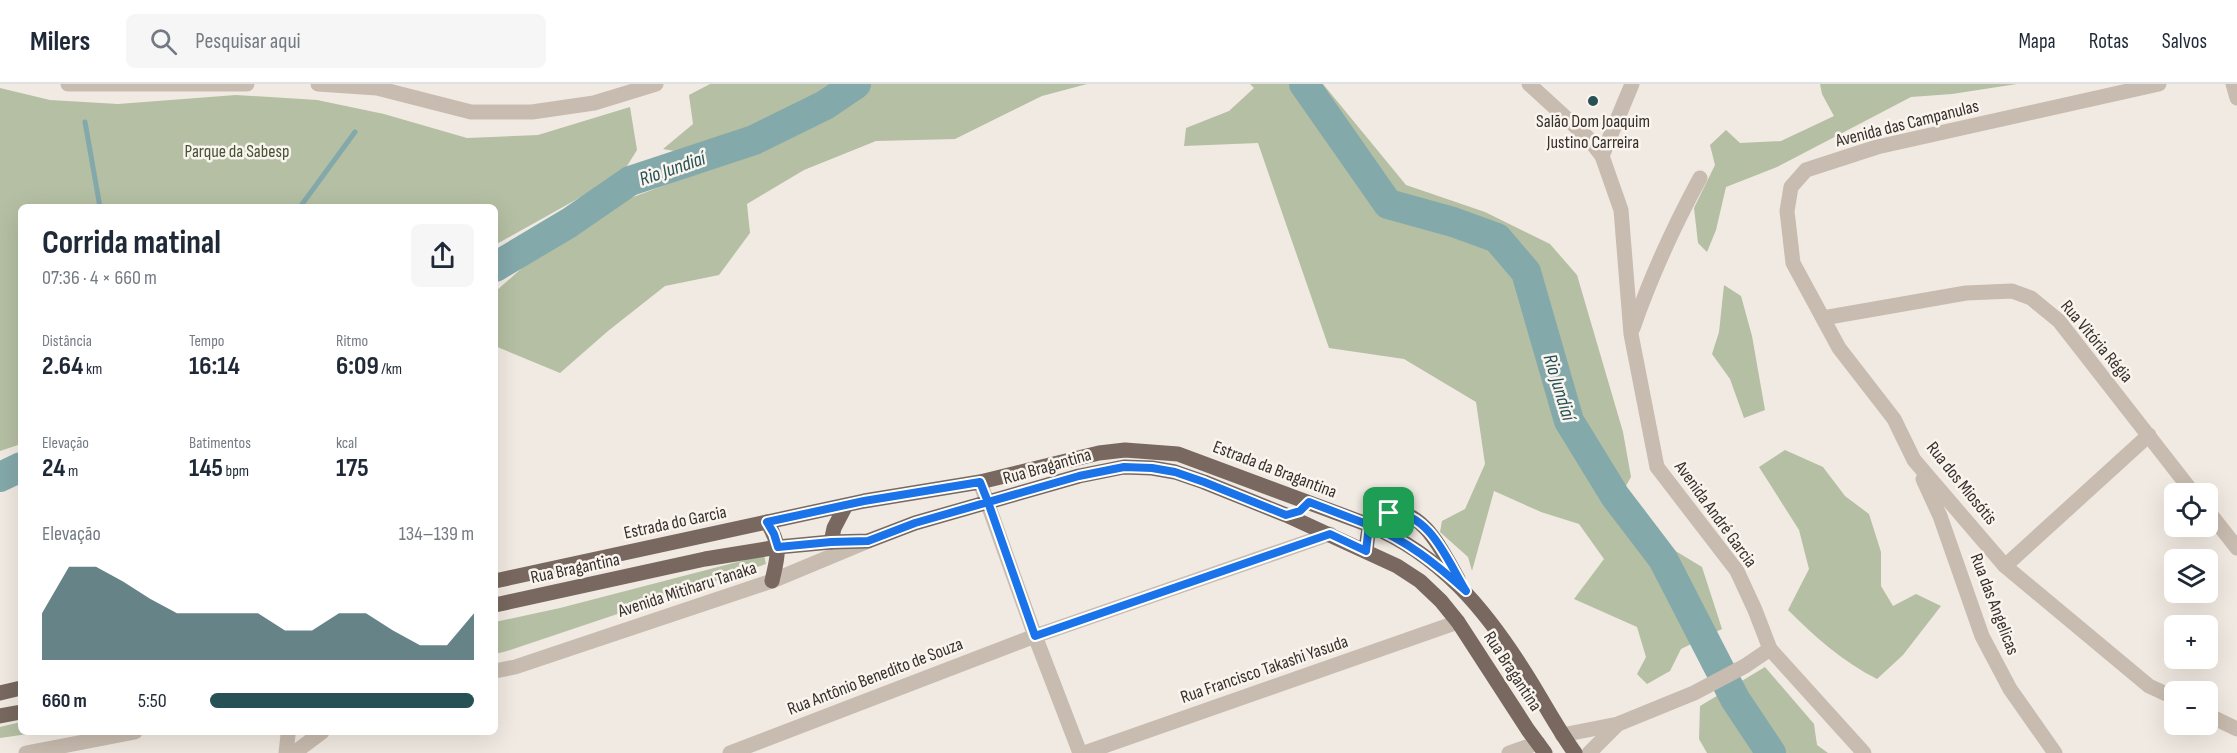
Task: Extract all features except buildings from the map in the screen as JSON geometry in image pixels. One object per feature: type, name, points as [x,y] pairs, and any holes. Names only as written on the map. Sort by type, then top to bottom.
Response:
[{"type":"main road","name":"Estrada da Bragantina","points":[[864,501],[980,482],[1099,453],[1125,450],[1178,454],[1207,464],[1369,525],[1396,537],[1417,551],[1466,591],[1525,673],[1573,751]]},
{"type":"main road","name":"Rua Bragantina","points":[[498,605],[705,559],[778,547],[868,541],[915,523],[1101,470],[1124,467],[1152,468],[1204,482],[1286,515],[1397,566],[1420,581],[1458,622],[1542,748]]},
{"type":"main road","name":"Estrada do Garcia","points":[[498,580],[845,507],[864,501]]},
{"type":"main road","points":[[1286,515],[1300,511],[1309,502]]},
{"type":"main road","points":[[831,542],[834,528],[845,507]]},
{"type":"main road","points":[[1366,551],[1369,525],[1379,515],[1400,512],[1416,519],[1431,535],[1466,591]]},
{"type":"main road","points":[[767,522],[778,547],[778,560],[772,581]]},
{"type":"main road","points":[[0,693],[18,689]]},
{"type":"main road","points":[[0,716],[18,712]]},
{"type":"street","points":[[76,84],[247,84]]},
{"type":"street","points":[[318,84],[377,88],[471,112],[542,111],[594,103],[656,84]]},
{"type":"street","points":[[1529,84],[1587,138],[1602,156],[1632,84]]},
{"type":"street","name":"Avenida das Campanulas","points":[[1806,170],[1877,147],[2159,84]]},
{"type":"street","points":[[2233,84],[2237,98]]},
{"type":"street","name":"Avenida André Garcia","points":[[1602,156],[1621,210],[1631,334],[1657,467],[1737,571],[1770,649],[1864,753]]},
{"type":"street","name":"Rua dos Miosótis","points":[[1806,170],[1791,187],[1787,211],[1793,263],[1839,348],[1894,419],[1914,460],[2005,566],[2149,686],[2164,693]]},
{"type":"street","points":[[1631,334],[1643,300],[1700,178]]},
{"type":"street","name":"Rua Vitória Régia","points":[[1823,318],[1966,292],[2012,291],[2031,298],[2059,321],[2186,483]]},
{"type":"street","points":[[2005,566],[2149,435]]},
{"type":"street","name":"Rua das Angelicas","points":[[1914,460],[1940,516],[1982,636],[2010,689],[2055,753]]},
{"type":"street","points":[[980,482],[1035,636],[1082,753]]},
{"type":"street","points":[[2218,524],[2237,548]]},
{"type":"street","name":"Rua Antônio Benedito de Souza","points":[[730,753],[1035,636],[1330,534]]},
{"type":"street","name":"Avenida Mitiharu Tanaka","points":[[498,670],[515,667],[772,581],[868,541]]},
{"type":"street","name":"Rua Francisco Takashi Yasuda","points":[[1082,753],[1458,622]]},
{"type":"street","points":[[1562,735],[1618,724],[1694,693],[1745,666],[1770,649]]},
{"type":"street","points":[[2218,720],[2237,729]]},
{"type":"street","points":[[1589,753],[1618,724]]},
{"type":"street","points":[[26,753],[119,735]]},
{"type":"street","points":[[286,753],[288,735]]},
{"type":"street","points":[[294,753],[318,735]]},
{"type":"street","points":[[1509,753],[1542,748]]},
{"type":"green space","points":[[710,84],[1087,84],[1042,96],[955,139],[876,141],[804,170],[747,204],[750,233],[719,275],[665,286],[560,373],[498,347],[498,289],[532,259],[628,199],[727,160],[663,149],[693,124],[689,95]]},
{"type":"green space","points":[[1250,84],[1323,84],[1406,185],[1485,212],[1550,244],[1577,275],[1623,432],[1631,477],[1611,512],[1702,567],[1722,629],[1681,649],[1670,671],[1647,684],[1637,674],[1646,657],[1637,627],[1574,599],[1604,559],[1579,524],[1541,512],[1494,491],[1472,571],[1468,557],[1440,532],[1442,521],[1465,509],[1485,464],[1476,402],[1404,359],[1329,348],[1258,143],[1184,146],[1186,128],[1229,111],[1254,88]]},
{"type":"green space","points":[[1820,84],[2017,84],[1952,94],[1911,97],[1777,167],[1726,187],[1716,230],[1707,252],[1698,243],[1694,208],[1715,165],[1710,145],[1726,130],[1740,143],[1781,141],[1834,116],[1822,94]]},
{"type":"green space","name":"Parque da Sabesp","points":[[0,88],[50,100],[118,104],[236,95],[317,100],[384,114],[467,138],[538,135],[630,107],[637,150],[622,174],[498,243],[498,204],[18,204],[18,445],[0,451]]},
{"type":"green space","points":[[1724,285],[1741,296],[1752,336],[1765,410],[1744,418],[1730,379],[1712,354],[1719,332]]},
{"type":"green space","points":[[1785,450],[1823,467],[1845,496],[1869,514],[1881,552],[1881,586],[1893,606],[1916,594],[1941,606],[1903,655],[1877,679],[1830,648],[1788,610],[1809,569],[1799,530],[1759,467]]},
{"type":"green space","points":[[764,555],[766,564],[498,653],[498,621],[560,608]]},
{"type":"green space","points":[[1765,667],[1814,724],[1817,745],[1828,753],[1707,753],[1699,739],[1700,706]]},
{"type":"green space","points":[[18,723],[18,735],[21,735],[0,738],[0,727]]},
{"type":"waterway","name":"Rio Jundiaí","points":[[498,265],[569,223],[630,181],[754,140],[825,105],[856,84]]},
{"type":"waterway","name":"Rio Jundiaí","points":[[1304,84],[1388,204],[1453,222],[1497,238],[1526,272],[1569,421],[1615,496],[1663,559],[1735,699],[1771,753]]},
{"type":"waterway","points":[[85,122],[99,204]]},
{"type":"waterway","points":[[302,204],[355,132]]},
{"type":"waterway","name":"Rio Jundiaí","points":[[0,477],[18,468]]},
{"type":"place","name":"Salão Dom Joaquim Justino Carreira","points":[[1593,101]]},
{"type":"route","points":[[1389,513],[1379,515],[1369,525],[1309,502],[1300,511],[1286,515],[1175,472],[1124,467],[1101,470],[1079,476],[1014,495],[988,502],[915,523],[868,541],[778,547],[767,522],[845,507],[864,501],[980,482],[988,502],[1035,636],[1330,534],[1366,551],[1369,525],[1396,537],[1417,551],[1466,591],[1421,523],[1400,512],[1389,513]]}]
